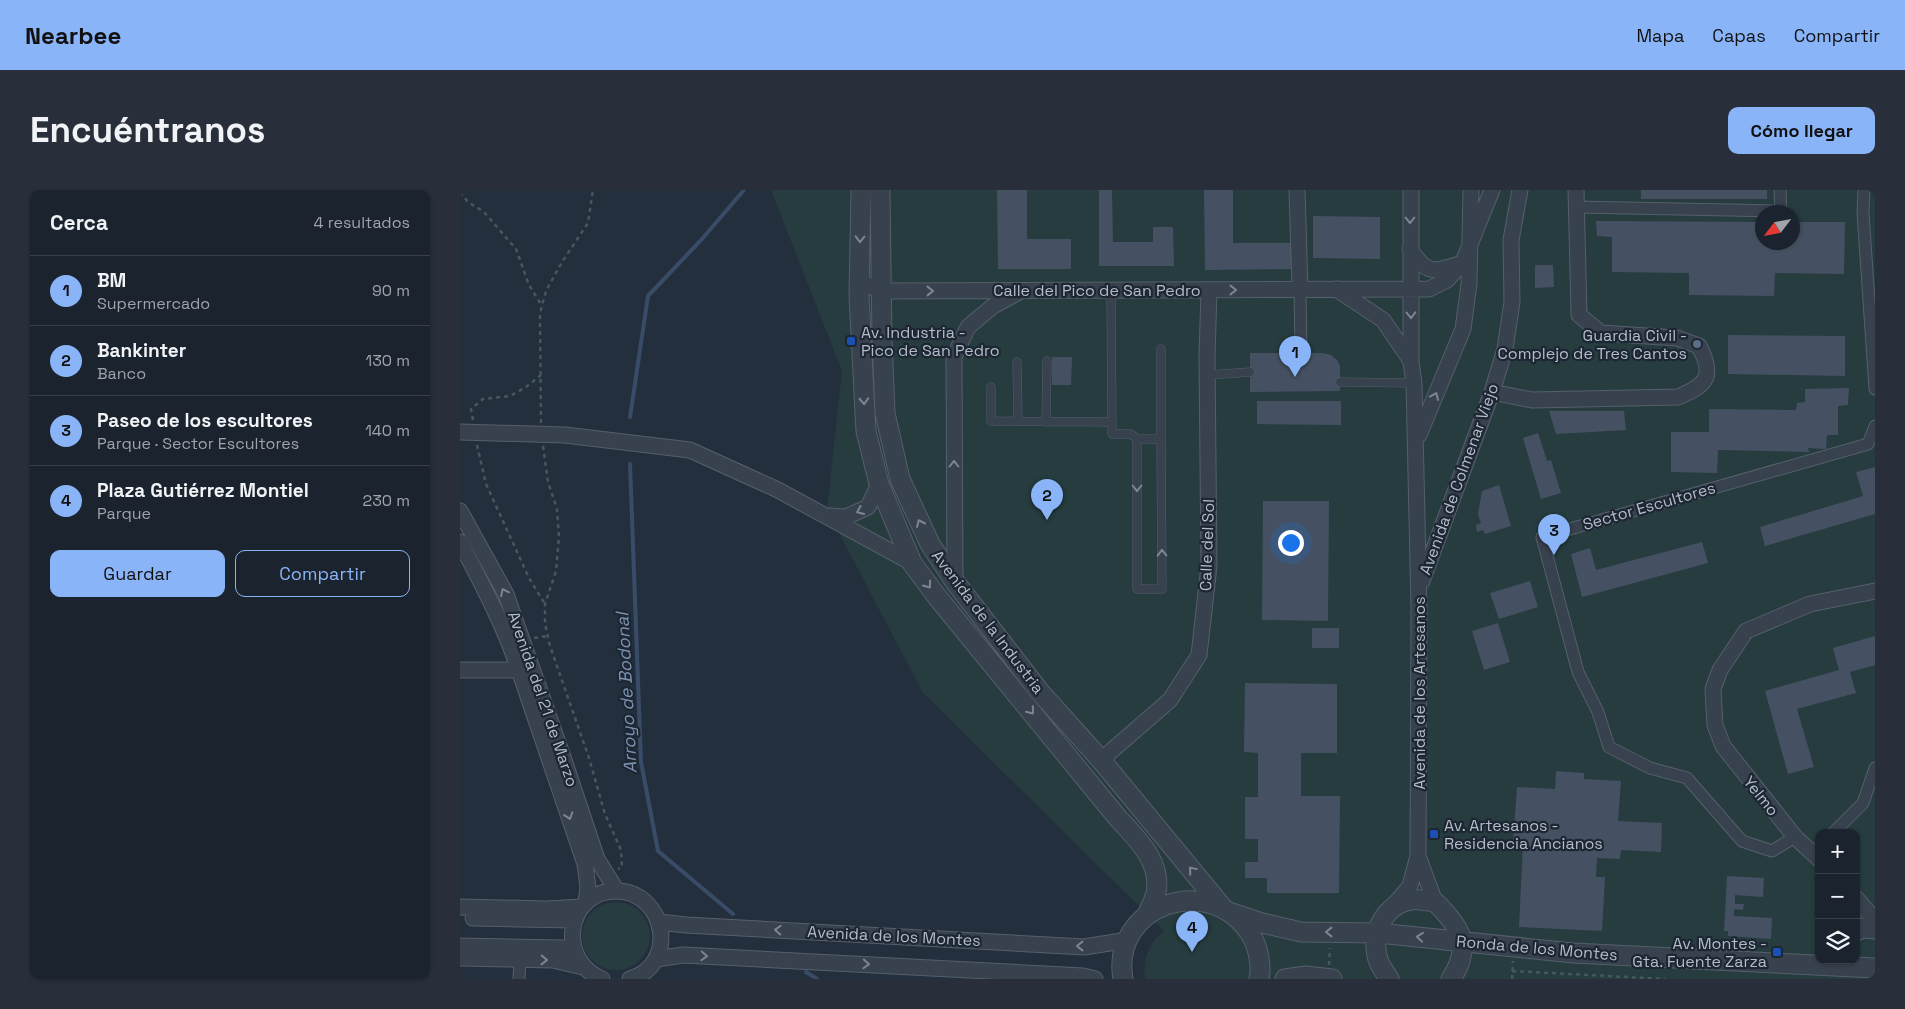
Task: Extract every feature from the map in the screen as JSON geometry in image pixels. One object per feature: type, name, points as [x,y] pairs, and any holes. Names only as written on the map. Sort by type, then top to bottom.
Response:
[{"type":"street","name":"Avenida de la Industria","points":[[860,190],[860,326],[866,431],[879,484],[912,563],[952,616],[1148,852],[1156,877],[1156,894],[1147,915]]},
{"type":"street","name":"Avenida de la Industria","points":[[880,190],[885,413],[900,479],[930,544],[955,582],[1040,692],[1228,911],[1244,925],[1254,940],[1259,957],[1259,979]]},
{"type":"street","points":[[1298,190],[1301,353]]},
{"type":"street","name":"Avenida de los Artesanos","points":[[1393,906],[1410,886],[1418,856],[1419,590],[1414,383],[1411,362],[1411,190]]},
{"type":"street","name":"Avenida de los Artesanos","points":[[1416,441],[1463,329],[1470,284],[1471,190]]},
{"type":"street","points":[[1410,289],[1429,289],[1447,280],[1464,262],[1492,190]]},
{"type":"street","name":"Avenida de Colmenar Viejo","points":[[1419,590],[1492,392],[1505,349],[1512,302],[1511,240],[1520,190]]},
{"type":"street","points":[[1492,392],[1532,400],[1678,397],[1696,389],[1707,377],[1708,361],[1699,346],[1677,338],[1600,333],[1579,314],[1576,190]]},
{"type":"street","points":[[1576,207],[1780,210],[1780,190]]},
{"type":"street","points":[[1864,190],[1863,213],[1875,389]]},
{"type":"street","points":[[1410,249],[1420,264],[1438,271],[1464,262]]},
{"type":"street","name":"Calle del Pico de San Pedro","points":[[859,281],[882,291],[1410,289]]},
{"type":"street","points":[[1336,289],[1383,320],[1411,362]]},
{"type":"street","name":"Calle del Sol","points":[[1100,760],[1170,700],[1198,656],[1209,566],[1209,290]]},
{"type":"street","points":[[955,582],[954,357],[968,327],[993,306],[1021,291]]},
{"type":"street","name":"Sector Escultores","points":[[1795,837],[1772,851],[1742,841],[1687,778],[1650,768],[1609,747],[1598,712],[1578,672],[1542,537],[1872,443],[1875,426]]},
{"type":"street","points":[[468,432],[564,435],[690,450],[778,490],[912,563]]},
{"type":"street","points":[[827,516],[846,517],[868,507],[879,484]]},
{"type":"street","name":"Avenida del 21 de Marzo","points":[[460,511],[506,594],[586,864],[588,887],[584,905]]},
{"type":"street","name":"Avenida del 21 de Marzo","points":[[460,542],[510,644],[527,670],[597,859],[617,891]]},
{"type":"street","name":"Yelmo","points":[[1815,852],[1795,837],[1744,776],[1723,746],[1715,725],[1713,689],[1720,670],[1746,631],[1810,604],[1875,590]]},
{"type":"street","points":[[460,670],[527,670]]},
{"type":"street","points":[[1837,829],[1863,803],[1875,768]]},
{"type":"street","name":"Avenida de los Artesanos","points":[[1418,856],[1435,902]]},
{"type":"street","points":[[602,979],[583,967],[574,952],[571,936],[574,920],[584,905],[595,896],[617,891],[643,900],[659,922],[662,934],[656,959],[647,970],[634,978]]},
{"type":"street","name":"Ronda de los Montes","points":[[1147,915],[1165,905],[1184,900],[1204,901],[1262,923],[1301,932],[1378,933],[1573,953],[1825,968],[1875,968]]},
{"type":"street","points":[[1389,979],[1379,961],[1376,942],[1380,923],[1393,906],[1411,900],[1435,902],[1456,925],[1463,942],[1460,963],[1451,979]]},
{"type":"street","points":[[1860,903],[1875,920]]},
{"type":"street","points":[[460,907],[546,909],[584,905]]},
{"type":"street","points":[[1122,979],[1122,958],[1128,940],[1136,926],[1147,915]]},
{"type":"street","points":[[460,917],[574,920]]},
{"type":"street","name":"Avenida de los Montes","points":[[659,922],[696,926],[1084,946],[1128,940]]},
{"type":"street","points":[[1860,929],[1875,929]]},
{"type":"street","points":[[460,946],[564,948],[574,952]]},
{"type":"street","name":"Avenida de los Montes","points":[[656,959],[683,955],[1083,976],[1095,979]]},
{"type":"street","points":[[460,958],[553,960],[583,967]]},
{"type":"street","points":[[519,979],[520,960]]},
{"type":"street","points":[[1285,979],[1306,976],[1332,979]]},
{"type":"lane","points":[[1111,290],[1112,434],[1131,434],[1137,439],[1160,438]]},
{"type":"lane","points":[[1137,439],[1137,590],[1162,589],[1161,349]]},
{"type":"lane","points":[[1046,422],[1047,361]]},
{"type":"lane","points":[[1017,362],[1018,421]]},
{"type":"lane","points":[[1208,374],[1250,372]]},
{"type":"lane","points":[[1340,382],[1414,383]]},
{"type":"lane","points":[[991,388],[991,421],[1112,422]]},
{"type":"path","points":[[593,190],[588,223],[562,262],[546,292],[540,313],[542,434],[548,482],[557,509],[559,538],[556,571],[546,604],[545,624],[550,646],[589,758],[605,814],[621,850],[622,867],[605,874]]},
{"type":"path","points":[[460,192],[468,202],[484,212],[516,249],[529,286],[542,306]]},
{"type":"path","points":[[541,375],[526,388],[510,396],[482,398],[471,409],[468,432],[486,484],[529,578],[546,604]]},
{"type":"path","points":[[1328,979],[1331,932]]},
{"type":"path","points":[[1512,971],[1665,979]]},
{"type":"green space","points":[[771,190],[1875,190],[1875,979],[1145,979],[1144,972],[1148,952],[1154,941],[1164,931],[923,693],[827,510],[842,371]]},
{"type":"green space","points":[[616,902],[629,904],[640,912],[648,923],[650,936],[648,949],[640,960],[629,968],[616,970],[603,968],[592,960],[584,949],[582,936],[584,923],[592,912],[603,904]]},
{"type":"building","points":[[997,190],[1027,190],[1027,239],[1071,239],[1071,269],[998,269]]},
{"type":"building","points":[[1099,190],[1112,190],[1113,242],[1153,242],[1153,227],[1173,227],[1174,266],[1099,266]]},
{"type":"building","points":[[1204,190],[1233,190],[1233,243],[1292,243],[1292,269],[1205,270]]},
{"type":"building","points":[[1641,190],[1767,190],[1767,199],[1641,199]]},
{"type":"building","points":[[1313,216],[1380,217],[1380,259],[1313,258]]},
{"type":"building","points":[[1596,221],[1755,222],[1755,250],[1800,250],[1800,222],[1845,222],[1844,274],[1775,273],[1774,296],[1689,295],[1689,273],[1612,272],[1612,237],[1597,236]]},
{"type":"building","points":[[1535,265],[1553,265],[1554,287],[1535,288]]},
{"type":"building","points":[[1728,335],[1845,336],[1845,376],[1728,374]]},
{"type":"building","points":[[1250,353],[1323,353],[1331,355],[1338,361],[1340,367],[1340,391],[1250,392]]},
{"type":"building","points":[[1052,357],[1072,357],[1071,385],[1052,385]]},
{"type":"building","points":[[1849,388],[1848,405],[1838,406],[1838,435],[1827,435],[1826,449],[1808,448],[1809,452],[1718,450],[1717,473],[1671,472],[1671,432],[1709,432],[1709,409],[1796,410],[1797,403],[1805,402],[1805,389]]},
{"type":"building","points":[[1257,401],[1341,401],[1341,425],[1257,424]]},
{"type":"building","points":[[1549,411],[1624,411],[1626,430],[1556,434]]},
{"type":"building","points":[[1538,433],[1547,461],[1551,460],[1561,493],[1541,499],[1523,438]]},
{"type":"building","points":[[1875,467],[1875,514],[1765,546],[1760,527],[1863,496],[1856,472]]},
{"type":"building","points":[[1499,485],[1511,526],[1485,534],[1483,530],[1477,532],[1476,525],[1481,523],[1478,514],[1482,491]]},
{"type":"building","points":[[1263,501],[1329,501],[1328,621],[1262,620]]},
{"type":"building","points":[[1702,542],[1708,563],[1582,597],[1571,554],[1590,548],[1596,570]]},
{"type":"building","points":[[1530,581],[1538,607],[1499,619],[1490,593]]},
{"type":"building","points":[[1498,623],[1510,662],[1484,670],[1472,631]]},
{"type":"building","points":[[1312,628],[1339,628],[1339,648],[1312,648]]},
{"type":"building","points":[[1875,636],[1875,665],[1850,672],[1856,693],[1797,709],[1814,767],[1788,774],[1765,691],[1839,670],[1833,648]]},
{"type":"building","points":[[1245,683],[1337,684],[1337,753],[1301,753],[1301,796],[1340,796],[1339,893],[1267,893],[1267,878],[1245,878],[1245,862],[1258,862],[1258,839],[1245,839],[1245,797],[1258,797],[1258,753],[1244,752]]},
{"type":"building","points":[[1556,771],[1584,773],[1584,779],[1621,781],[1618,821],[1662,823],[1661,852],[1621,850],[1620,859],[1597,858],[1596,877],[1605,877],[1602,931],[1519,927],[1523,843],[1513,843],[1517,787],[1555,789]]},
{"type":"building","points":[[1727,876],[1764,878],[1763,897],[1735,895],[1735,904],[1744,904],[1743,910],[1734,909],[1734,916],[1772,918],[1771,939],[1728,936],[1728,931],[1724,931]]},
{"type":"waterway","name":"Arroyo de Bodonal","points":[[630,417],[648,296],[702,239],[744,190]]},
{"type":"waterway","name":"Arroyo de Bodonal","points":[[630,464],[641,762],[658,851],[733,914]]},
{"type":"waterway","name":"Arroyo de Bodonal","points":[[806,972],[817,979]]},
{"type":"place","name":"Av. Industria - Pico de San Pedro","points":[[851,341]]},
{"type":"place","name":"Guardia Civil - Complejo de Tres Cantos","points":[[1697,344]]},
{"type":"place","name":"BM","points":[[1295,377]]},
{"type":"place","name":"Bankinter","points":[[1047,520]]},
{"type":"place","name":"Paseo de los escultores","points":[[1554,555]]},
{"type":"place","name":"Av. Artesanos - Residencia Ancianos","points":[[1434,834]]},
{"type":"place","name":"Plaza Gutiérrez Montiel","points":[[1192,952]]},
{"type":"place","name":"Av. Montes - Gta. Fuente Zarza","points":[[1777,952]]}]
